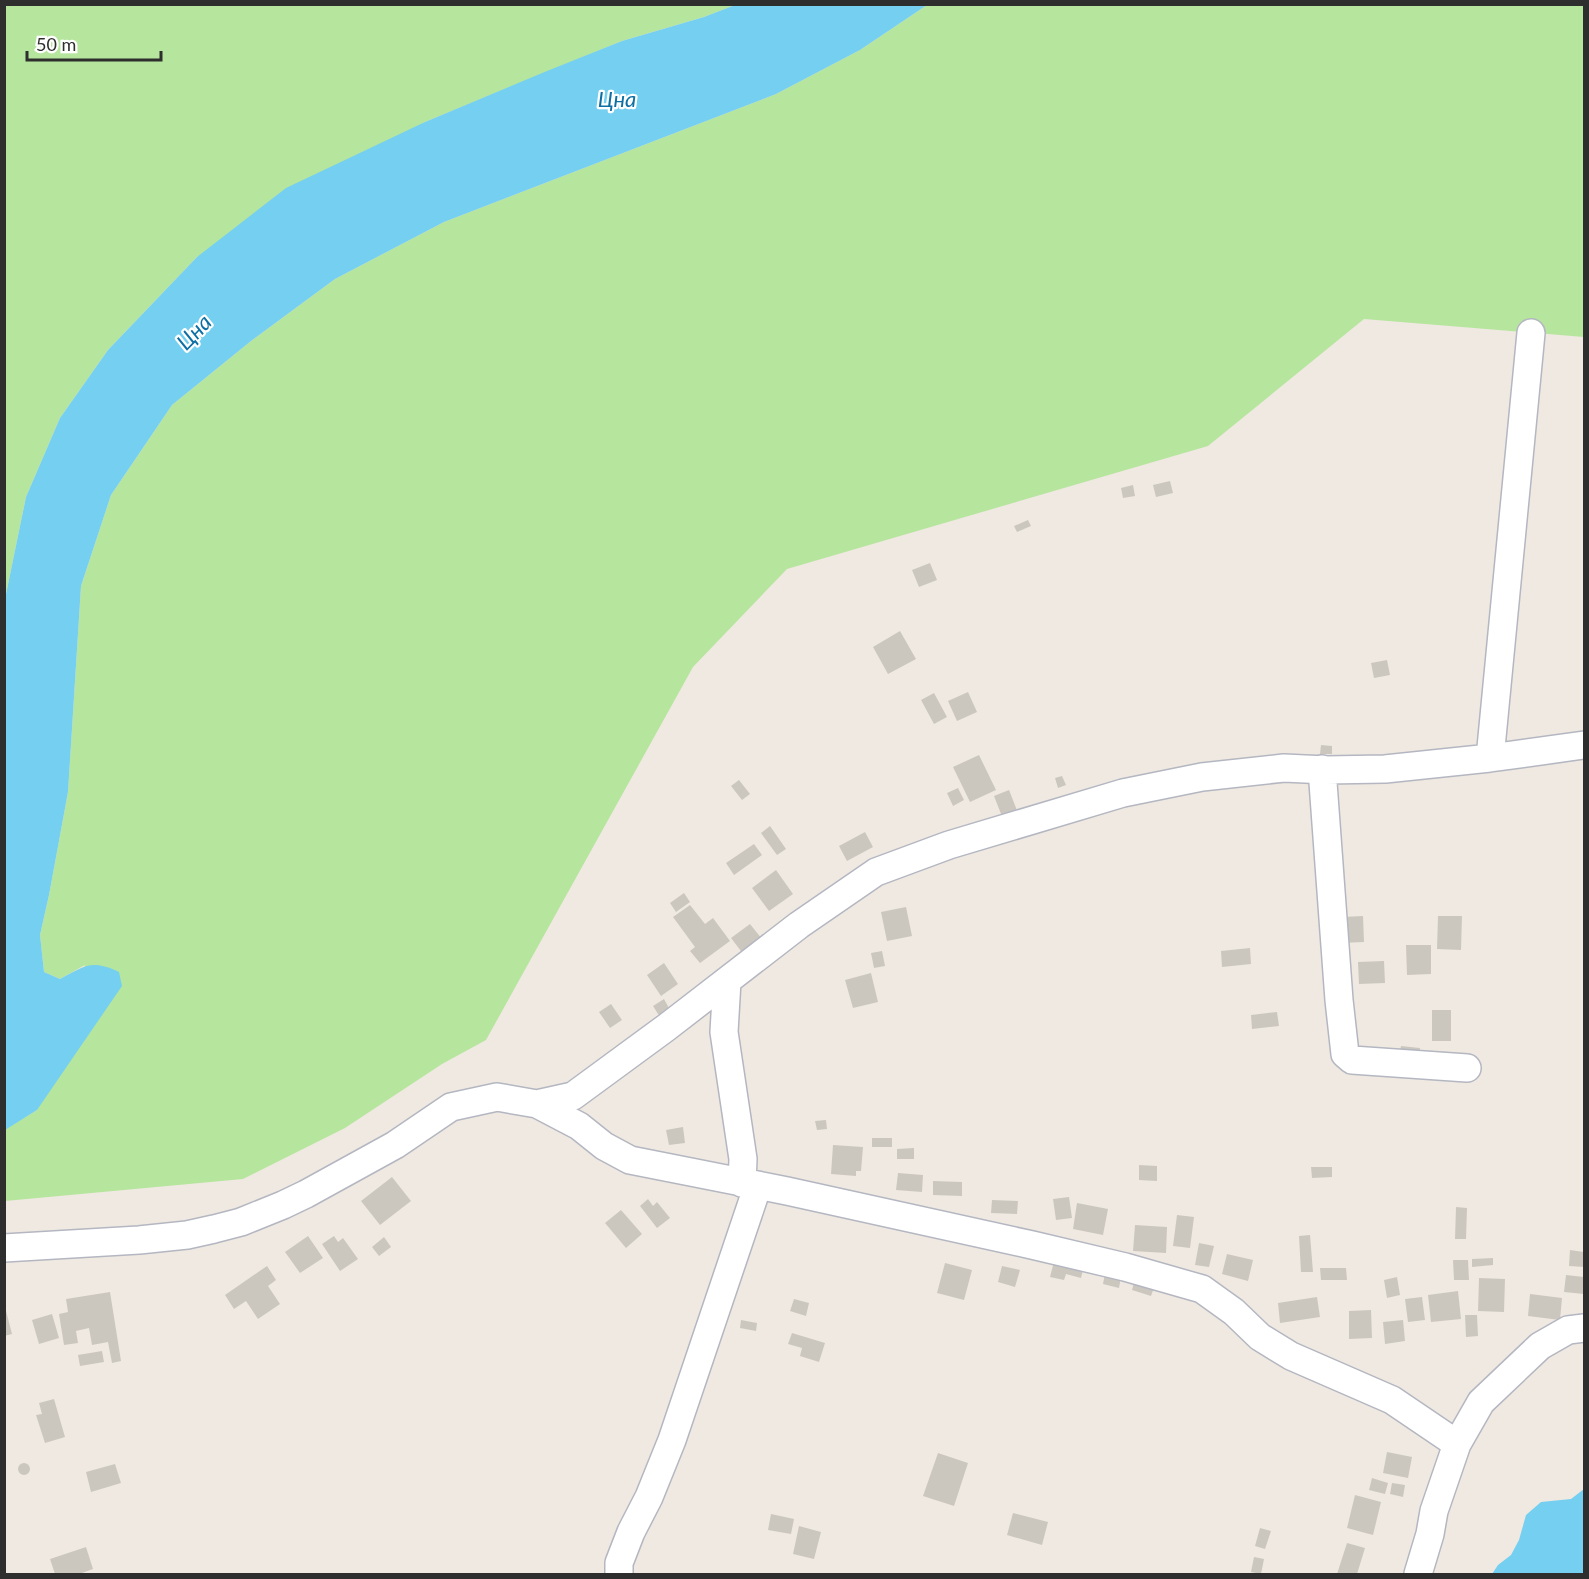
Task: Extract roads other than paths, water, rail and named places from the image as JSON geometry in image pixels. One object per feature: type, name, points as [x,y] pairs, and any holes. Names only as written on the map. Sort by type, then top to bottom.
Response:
[{"type":"street","points":[[1490,758],[1531,333]]},
{"type":"street","points":[[537,1104],[573,1095],[799,925],[876,872],[949,845],[1123,793],[1202,777],[1284,768],[1385,769],[1584,745]]},
{"type":"street","points":[[1322,770],[1345,1054],[1352,1060],[1467,1068]]},
{"type":"street","points":[[619,1575],[618,1563],[649,1497],[672,1440],[750,1184],[743,1159],[724,1032],[727,981]]},
{"type":"street","points":[[4,1248],[186,1235],[260,1215],[306,1194],[395,1145],[450,1107],[497,1097],[537,1104],[579,1126],[604,1146],[630,1160],[1032,1245],[1125,1267],[1202,1289],[1234,1312],[1260,1337],[1291,1356],[1392,1400],[1457,1444]]},
{"type":"street","points":[[1418,1575],[1434,1511],[1457,1444],[1481,1402],[1540,1346],[1568,1330],[1584,1328]]},
{"type":"water","name":"Цна","points":[[735,5],[927,5],[860,50],[776,94],[444,222],[335,279],[251,341],[172,405],[111,495],[81,586],[68,792],[40,935],[44,972],[60,979],[88,966],[101,966],[119,972],[122,986],[37,1110],[5,1130],[5,599],[26,497],[60,418],[108,350],[197,257],[286,188],[425,122],[547,71],[622,41],[704,17]]},
{"type":"water","points":[[1584,1489],[1584,1574],[1492,1574],[1498,1565],[1511,1555],[1519,1540],[1526,1515],[1541,1502],[1571,1499]]}]
